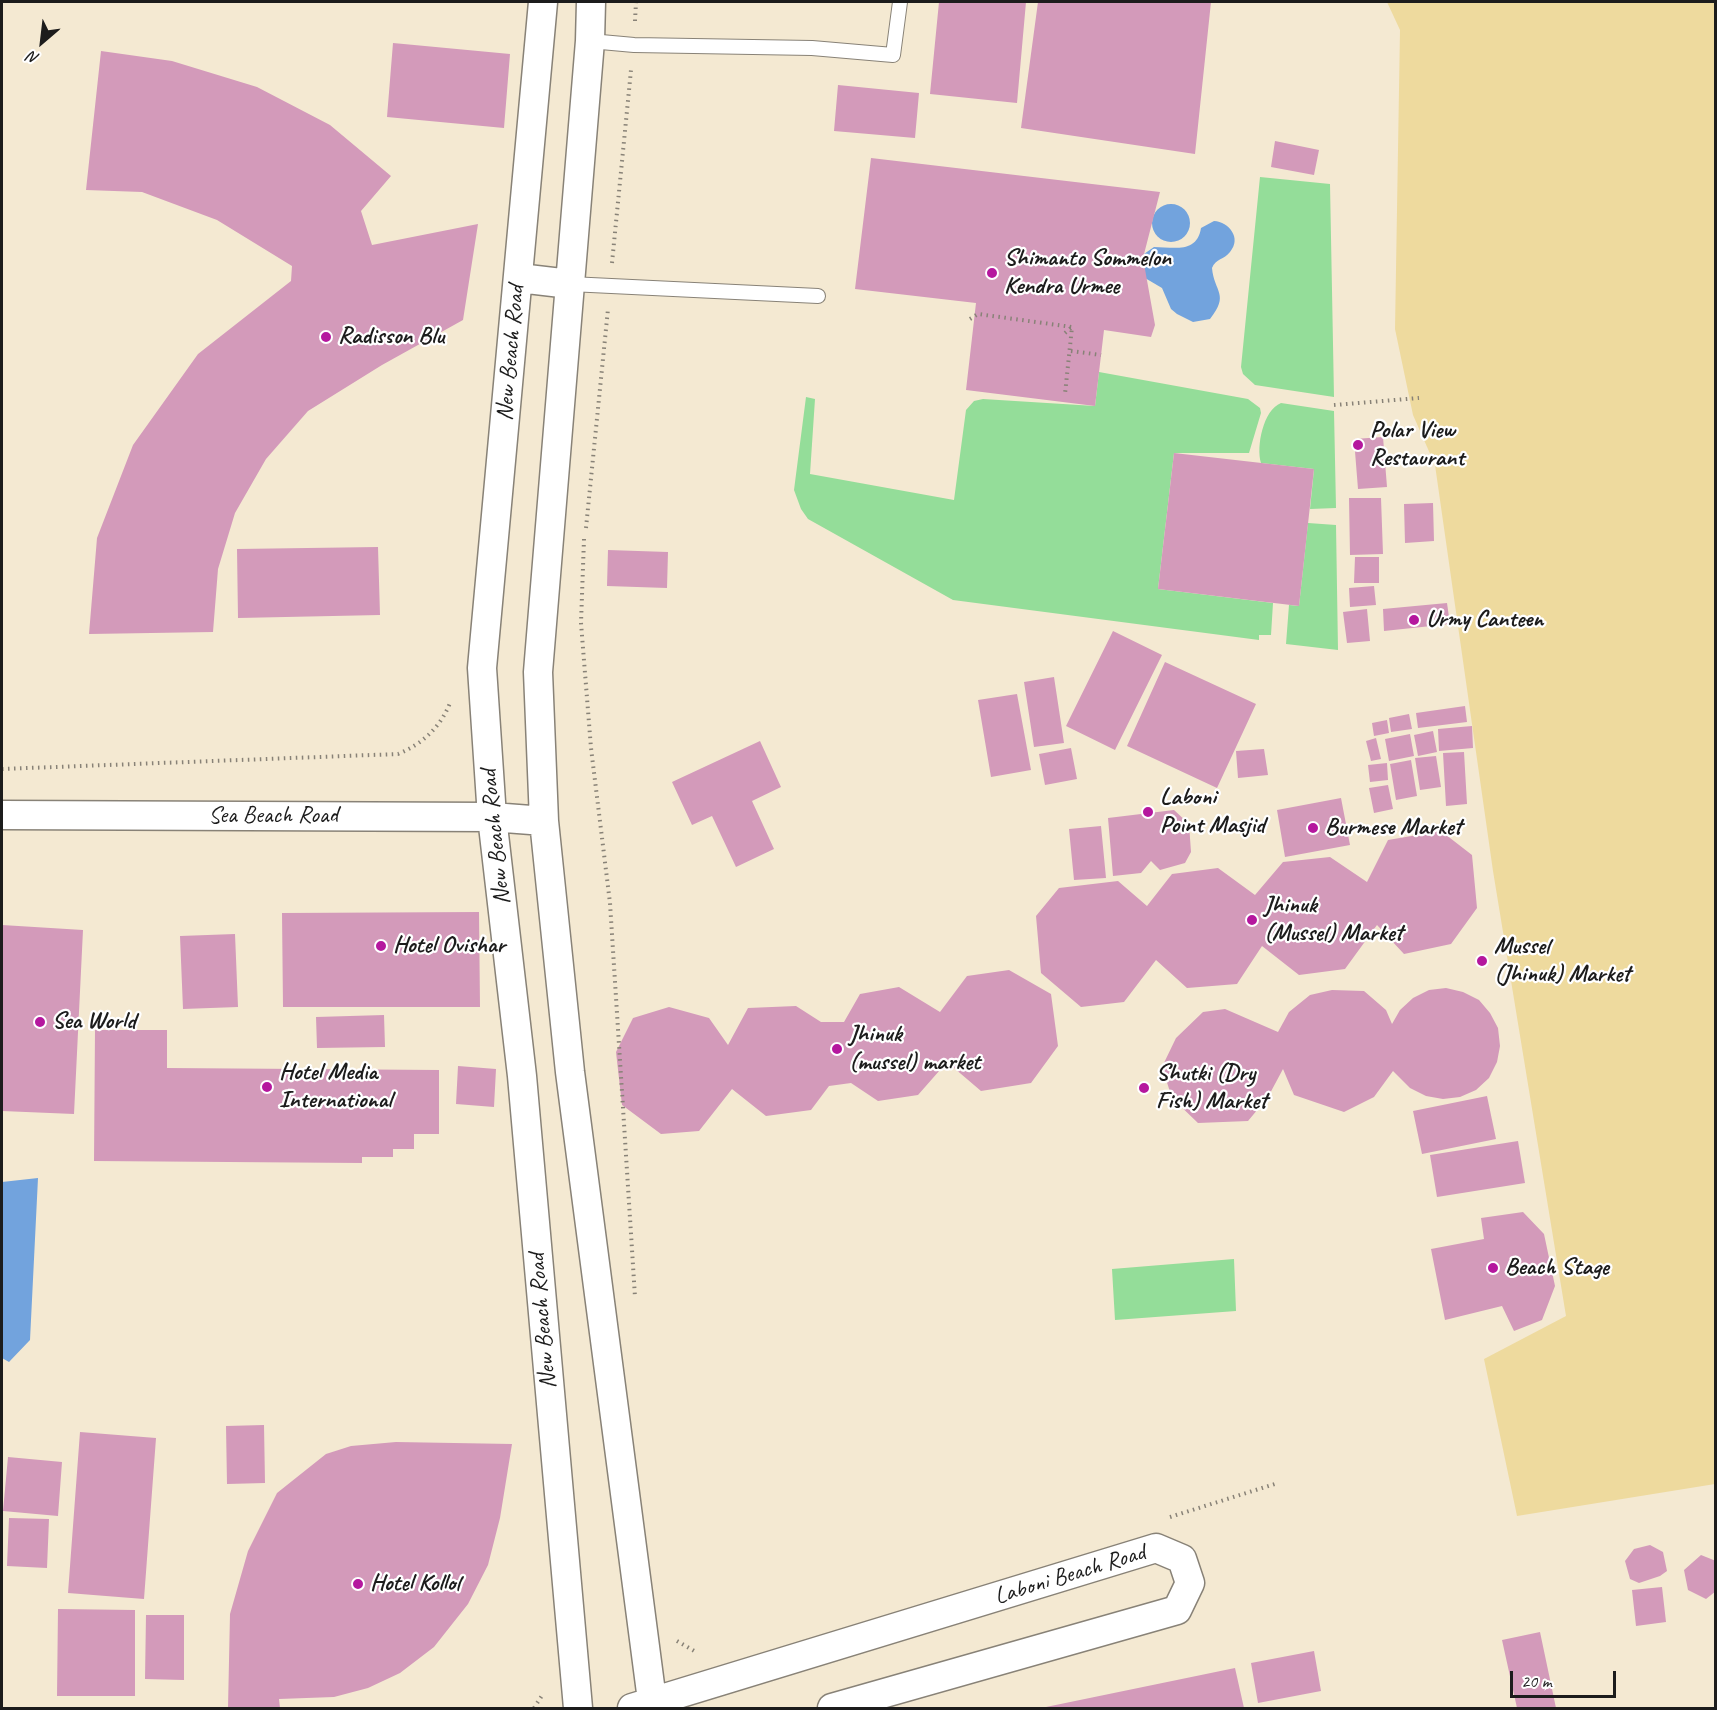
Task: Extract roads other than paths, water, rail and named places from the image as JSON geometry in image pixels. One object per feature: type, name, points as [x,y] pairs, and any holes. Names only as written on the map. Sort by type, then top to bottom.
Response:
[{"type":"street","name":"New Beach Road","points":[[543,2],[482,668],[492,816],[522,1076],[578,1708]]},
{"type":"street","name":"New Beach Road","points":[[591,2],[590,41],[538,672],[544,821],[570,1072],[646,1707]]},
{"type":"street","points":[[519,278],[570,284]]},
{"type":"street","name":"Sea Beach Road","points":[[2,815],[492,816],[544,821]]},
{"type":"street","name":"Laboni Beach Road","points":[[646,1707],[1156,1548],[1182,1559],[1190,1583],[1177,1610],[832,1708]]},
{"type":"lane","points":[[590,41],[634,45],[812,48],[893,55],[900,2]]},
{"type":"lane","points":[[570,284],[818,296]]},
{"type":"water","points":[[1171,204],[1185,209],[1190,223],[1185,237],[1171,242],[1157,237],[1152,223],[1157,209]]},
{"type":"water","points":[[1214,221],[1225,224],[1232,232],[1235,241],[1230,252],[1216,262],[1212,268],[1220,298],[1216,311],[1210,319],[1193,322],[1171,309],[1162,288],[1145,278],[1140,263],[1144,254],[1154,247],[1176,248],[1195,242],[1201,228]]},
{"type":"water","points":[[38,1178],[30,1340],[9,1362],[2,1358],[2,1182]]},
{"type":"place","name":"Shimanto Sommelon Kendra Urmee","points":[[992,273]]},
{"type":"place","name":"Radisson Blu","points":[[326,337]]},
{"type":"place","name":"Polar View Restaurant","points":[[1358,445]]},
{"type":"place","name":"Urmy Canteen","points":[[1414,620]]},
{"type":"place","name":"Laboni Point Masjid","points":[[1148,812]]},
{"type":"place","name":"Burmese Market","points":[[1313,828]]},
{"type":"place","name":"Jhinuk (Mussel) Market","points":[[1252,920]]},
{"type":"place","name":"Hotel Ovishar","points":[[381,946]]},
{"type":"place","name":"Mussel (Jhinuk) Market","points":[[1482,961]]},
{"type":"place","name":"Sea World","points":[[40,1022]]},
{"type":"place","name":"Jhinuk (mussel) market","points":[[837,1049]]},
{"type":"place","name":"Hotel Media International","points":[[267,1087]]},
{"type":"place","name":"Shutki (Dry Fish) Market","points":[[1144,1088]]},
{"type":"place","name":"Beach Stage","points":[[1493,1268]]},
{"type":"place","name":"Hotel Kollol","points":[[358,1584]]}]
